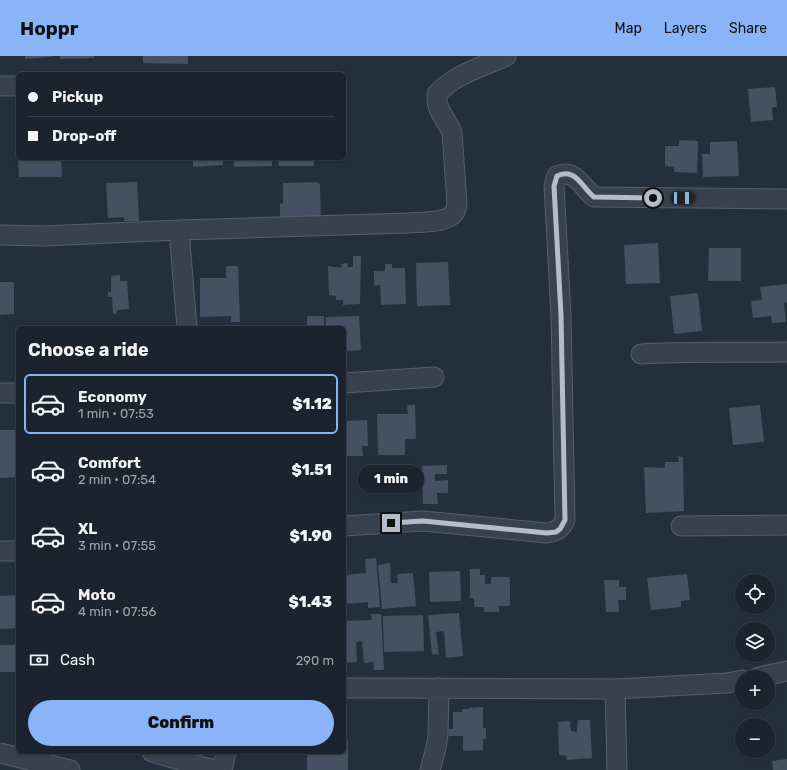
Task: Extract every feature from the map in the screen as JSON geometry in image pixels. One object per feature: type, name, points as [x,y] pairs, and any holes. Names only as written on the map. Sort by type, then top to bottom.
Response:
[{"type":"street","points":[[0,234],[44,236],[408,223],[440,220],[449,217],[454,213],[457,204],[452,132],[439,109],[437,94],[456,78],[506,56]]},
{"type":"street","points":[[0,86],[16,86]]},
{"type":"street","points":[[346,526],[423,521],[547,533],[556,532],[563,526],[565,520],[561,315],[554,186],[557,176],[569,173],[575,176],[594,197],[787,199]]},
{"type":"street","points":[[179,230],[187,326]]},
{"type":"street","points":[[641,354],[674,352],[787,352]]},
{"type":"street","points":[[346,383],[434,377]]},
{"type":"street","points":[[0,393],[16,393]]},
{"type":"street","points":[[681,526],[787,524]]},
{"type":"street","points":[[0,551],[16,551]]},
{"type":"street","points":[[775,674],[787,671]]},
{"type":"street","points":[[346,688],[615,689],[735,681]]},
{"type":"street","points":[[430,770],[438,735],[438,688]]},
{"type":"street","points":[[615,689],[617,770]]},
{"type":"street","points":[[159,754],[214,770]]},
{"type":"street","points":[[222,770],[226,754]]},
{"type":"street","points":[[9,757],[70,770]]},
{"type":"building","points":[[25,56],[52,56],[52,57],[25,59]]},
{"type":"building","points":[[60,56],[94,56],[94,58],[60,59]]},
{"type":"building","points":[[143,56],[188,56],[188,64],[143,63]]},
{"type":"building","points":[[775,87],[777,107],[772,107],[773,120],[751,122],[748,89]]},
{"type":"building","points":[[679,140],[698,141],[697,173],[674,172],[674,167],[665,166],[665,146],[679,146]]},
{"type":"building","points":[[737,141],[739,176],[703,177],[702,154],[710,154],[710,142]]},
{"type":"building","points":[[18,160],[61,160],[62,177],[19,177]]},
{"type":"building","points":[[193,160],[223,160],[223,165],[193,167]]},
{"type":"building","points":[[234,160],[272,160],[272,166],[234,167]]},
{"type":"building","points":[[278,160],[314,160],[314,166],[279,166]]},
{"type":"building","points":[[137,182],[139,221],[124,221],[124,217],[108,218],[106,183]]},
{"type":"building","points":[[315,182],[320,184],[321,221],[280,222],[280,204],[283,203],[283,183]]},
{"type":"building","points":[[658,243],[660,283],[626,284],[624,245]]},
{"type":"building","points":[[709,248],[741,248],[741,281],[708,281]]},
{"type":"building","points":[[353,256],[361,256],[360,304],[343,305],[343,300],[336,300],[336,296],[329,295],[328,266],[342,268],[341,264],[347,263],[348,267],[353,267]]},
{"type":"building","points":[[448,262],[450,305],[417,306],[416,263]]},
{"type":"building","points":[[385,264],[392,264],[392,268],[405,268],[406,304],[381,305],[380,285],[374,286],[374,271],[385,271]]},
{"type":"building","points":[[226,266],[238,266],[240,322],[231,322],[231,316],[200,317],[200,278],[226,278]]},
{"type":"building","points":[[120,275],[120,281],[127,281],[129,309],[117,310],[117,314],[113,314],[112,297],[108,297],[108,292],[111,292],[111,276]]},
{"type":"building","points":[[0,282],[14,282],[14,314],[0,315]]},
{"type":"building","points":[[787,284],[787,302],[784,303],[786,322],[772,323],[771,316],[753,318],[751,301],[762,300],[760,287]]},
{"type":"building","points":[[698,293],[702,331],[674,334],[670,296]]},
{"type":"building","points":[[307,316],[324,316],[324,326],[307,326]]},
{"type":"building","points":[[359,316],[361,350],[346,351],[346,326],[326,326],[326,317]]},
{"type":"building","points":[[407,405],[415,405],[416,439],[405,439],[405,455],[378,455],[377,414],[408,414]]},
{"type":"building","points":[[760,405],[764,442],[733,445],[729,408]]},
{"type":"building","points":[[367,420],[368,446],[362,446],[363,456],[346,456],[346,421]]},
{"type":"building","points":[[0,430],[16,430],[16,477],[0,478]]},
{"type":"building","points":[[678,456],[683,457],[684,511],[646,513],[644,467],[665,468],[665,462],[679,462]]},
{"type":"building","points":[[447,465],[447,474],[435,474],[435,481],[448,480],[448,493],[437,493],[438,504],[423,504],[422,466]]},
{"type":"building","points":[[376,558],[380,607],[368,608],[368,602],[346,604],[346,575],[366,573],[365,559]]},
{"type":"building","points":[[390,563],[391,583],[398,583],[397,574],[413,573],[416,606],[382,609],[378,565]]},
{"type":"building","points":[[470,569],[480,569],[480,575],[485,575],[485,584],[491,584],[491,577],[510,577],[510,606],[499,606],[499,612],[484,612],[484,607],[474,607],[474,598],[470,598]]},
{"type":"building","points":[[460,571],[461,601],[430,602],[429,572]]},
{"type":"building","points":[[687,574],[690,600],[681,601],[681,607],[651,610],[647,578]]},
{"type":"building","points":[[604,580],[619,580],[619,587],[626,587],[626,600],[618,600],[619,612],[606,612]]},
{"type":"building","points":[[16,595],[16,628],[0,629],[0,596]]},
{"type":"building","points":[[459,613],[463,656],[446,658],[444,631],[436,632],[439,655],[432,654],[428,615]]},
{"type":"building","points":[[371,614],[381,614],[384,670],[374,670],[373,662],[364,663],[362,641],[356,642],[357,662],[346,663],[346,621],[372,620]]},
{"type":"building","points":[[423,615],[424,651],[384,652],[383,616]]},
{"type":"building","points":[[0,645],[16,645],[16,672],[0,672]]},
{"type":"building","points":[[483,707],[483,728],[486,728],[486,739],[483,739],[483,750],[463,751],[463,736],[449,736],[449,729],[453,729],[453,712],[462,712],[462,709]]},
{"type":"building","points":[[578,720],[590,720],[592,758],[566,760],[567,756],[559,755],[558,722],[570,721],[571,731],[577,732]]},
{"type":"building","points":[[346,740],[348,740],[348,770],[307,770],[307,754],[346,754]]},
{"type":"building","points":[[787,759],[787,770],[773,770],[772,761]]},
{"type":"route","points":[[391,523],[423,521],[547,533],[556,532],[563,526],[565,520],[561,315],[554,186],[557,176],[569,173],[575,176],[594,197],[653,198]]}]
